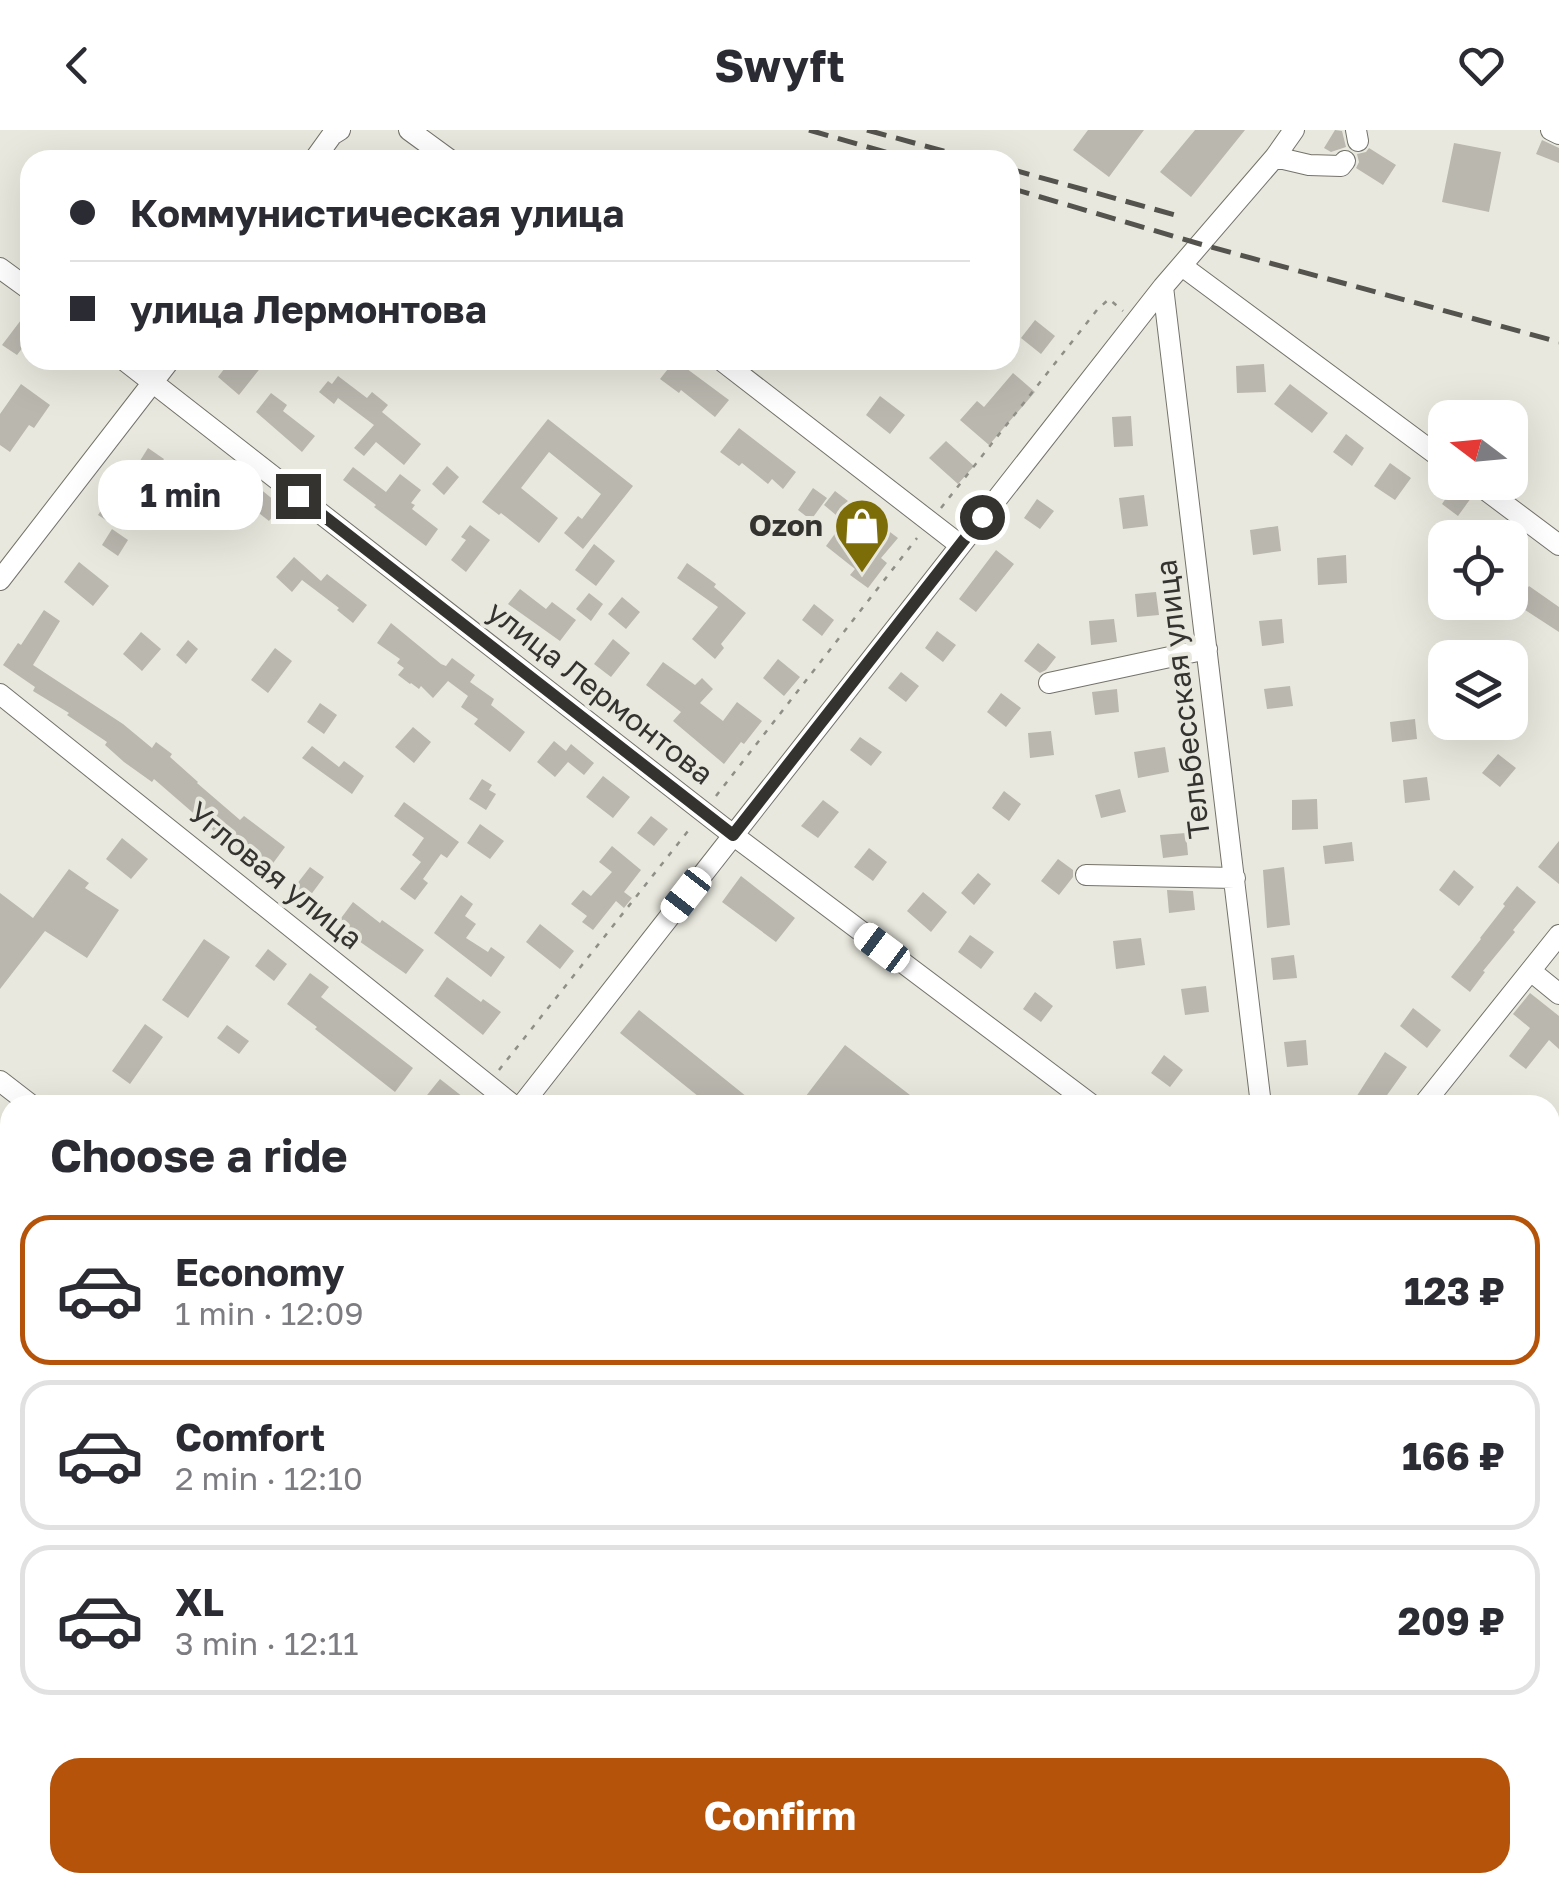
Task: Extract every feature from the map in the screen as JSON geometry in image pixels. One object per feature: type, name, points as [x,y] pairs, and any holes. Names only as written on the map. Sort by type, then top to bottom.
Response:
[{"type":"street","points":[[321,150],[340,130]]},
{"type":"street","points":[[409,130],[436,150]]},
{"type":"street","points":[[530,1095],[1136,321],[1294,130]]},
{"type":"street","points":[[1551,130],[1559,134]]},
{"type":"street","points":[[1275,157],[1341,166],[1345,161]]},
{"type":"street","points":[[1182,266],[1428,448]]},
{"type":"street","name":"Тельбесская улица","points":[[1163,287],[1260,1095]]},
{"type":"street","name":"улица Лермонтова","points":[[138,370],[703,812],[1079,1095]]},
{"type":"street","points":[[0,580],[163,370]]},
{"type":"street","points":[[734,370],[960,545]]},
{"type":"street","points":[[1498,500],[1559,545]]},
{"type":"street","points":[[1049,683],[1207,649]]},
{"type":"street","name":"Угловая улица","points":[[0,694],[501,1095]]},
{"type":"street","points":[[1086,876],[1235,878]]},
{"type":"street","points":[[1431,1095],[1559,936]]},
{"type":"street","points":[[1532,972],[1559,994]]},
{"type":"path","points":[[488,1084],[1097,310],[1109,299],[1136,321]]},
{"type":"building","points":[[1088,130],[1144,130],[1109,177],[1073,150]]},
{"type":"building","points":[[1195,130],[1245,130],[1191,197],[1160,172]]},
{"type":"building","points":[[1335,130],[1342,131],[1346,147],[1331,152],[1324,148]]},
{"type":"building","points":[[1542,140],[1559,148],[1559,163],[1536,154]]},
{"type":"building","points":[[1454,143],[1501,152],[1489,212],[1442,202]]},
{"type":"building","points":[[1369,148],[1396,165],[1383,185],[1356,168],[1357,154]]},
{"type":"building","points":[[1035,320],[1055,336],[1041,354],[1021,338]]},
{"type":"building","points":[[20,321],[20,351],[17,355],[2,345]]},
{"type":"building","points":[[1264,364],[1266,392],[1237,393],[1236,366]]},
{"type":"building","points":[[223,370],[259,370],[239,395],[218,377]]},
{"type":"building","points":[[667,370],[688,370],[729,400],[715,417],[660,379]]},
{"type":"building","points":[[1013,373],[1035,392],[989,445],[960,420],[977,401],[984,407]]},
{"type":"building","points":[[338,376],[367,398],[372,392],[388,405],[382,412],[421,444],[404,465],[376,442],[364,456],[354,448],[374,425],[338,398],[334,404],[319,392]]},
{"type":"building","points":[[21,384],[50,405],[34,428],[29,425],[10,452],[0,445],[0,414]]},
{"type":"building","points":[[1290,384],[1328,413],[1312,433],[1274,404]]},
{"type":"building","points":[[271,393],[287,405],[283,411],[315,436],[302,452],[256,412]]},
{"type":"building","points":[[880,396],[905,415],[890,434],[866,415]]},
{"type":"building","points":[[1131,416],[1133,446],[1114,447],[1112,417]]},
{"type":"building","points":[[548,419],[633,486],[583,549],[564,533],[578,516],[582,519],[601,494],[549,452],[521,488],[558,518],[539,543],[482,502]]},
{"type":"building","points":[[739,428],[796,472],[783,489],[772,479],[768,484],[742,463],[739,466],[720,452]]},
{"type":"building","points":[[1346,434],[1364,448],[1352,466],[1333,452]]},
{"type":"building","points":[[946,441],[974,466],[958,484],[929,458]]},
{"type":"building","points":[[148,448],[164,459],[154,474],[138,464]]},
{"type":"building","points":[[225,460],[281,506],[269,521],[210,478]]},
{"type":"building","points":[[1390,463],[1411,478],[1395,500],[1374,486]]},
{"type":"building","points":[[447,466],[459,477],[444,495],[432,484]]},
{"type":"building","points":[[353,467],[386,492],[400,474],[421,490],[411,503],[415,505],[412,509],[438,529],[426,546],[343,480]]},
{"type":"building","points":[[813,488],[827,498],[811,520],[798,510]]},
{"type":"building","points":[[835,491],[848,501],[836,515],[824,505]]},
{"type":"building","points":[[1144,495],[1148,526],[1123,529],[1119,498]]},
{"type":"building","points":[[1037,499],[1054,511],[1040,529],[1024,518]]},
{"type":"building","points":[[108,500],[125,510],[115,526],[98,515]]},
{"type":"building","points":[[1445,500],[1470,500],[1458,516],[1442,504]]},
{"type":"building","points":[[845,520],[875,543],[886,529],[898,538],[881,558],[887,563],[868,588],[850,575],[855,569],[826,546]]},
{"type":"building","points":[[470,525],[490,540],[466,572],[451,560],[466,540],[461,537]]},
{"type":"building","points":[[1278,526],[1281,551],[1253,555],[1250,530]]},
{"type":"building","points":[[112,529],[128,540],[118,556],[102,545]]},
{"type":"building","points":[[594,544],[615,561],[596,586],[575,570]]},
{"type":"building","points":[[996,550],[1014,564],[976,612],[959,599]]},
{"type":"building","points":[[1346,555],[1347,583],[1318,585],[1317,558]]},
{"type":"building","points":[[294,557],[321,581],[327,574],[367,605],[353,623],[302,580],[292,592],[276,577]]},
{"type":"building","points":[[79,562],[109,586],[93,606],[64,582]]},
{"type":"building","points":[[687,563],[746,613],[721,644],[724,648],[715,659],[692,639],[718,607],[677,578]]},
{"type":"building","points":[[1528,587],[1559,607],[1559,632],[1528,612]]},
{"type":"building","points":[[520,589],[546,609],[552,602],[576,620],[560,641],[508,604]]},
{"type":"building","points":[[1156,592],[1159,615],[1137,617],[1135,594]]},
{"type":"building","points":[[589,593],[603,604],[591,621],[576,609]]},
{"type":"building","points":[[622,597],[640,612],[626,629],[608,614]]},
{"type":"building","points":[[814,604],[834,620],[822,636],[802,620]]},
{"type":"building","points":[[44,610],[60,621],[33,665],[123,724],[152,748],[156,742],[240,820],[244,816],[285,847],[268,870],[3,665]]},
{"type":"building","points":[[1114,619],[1117,642],[1091,645],[1089,621]]},
{"type":"building","points":[[1282,619],[1284,643],[1262,646],[1259,621]]},
{"type":"building","points":[[391,623],[441,664],[446,666],[452,658],[475,675],[470,682],[494,699],[491,705],[525,732],[510,752],[474,724],[478,719],[461,707],[468,696],[448,681],[433,698],[421,686],[419,689],[398,675],[404,668],[397,663],[400,659],[377,643]]},
{"type":"building","points":[[937,631],[956,645],[943,662],[925,648]]},
{"type":"building","points":[[141,632],[161,649],[142,671],[123,654]]},
{"type":"building","points":[[613,639],[630,653],[611,677],[594,664]]},
{"type":"building","points":[[188,640],[198,649],[186,664],[176,655]]},
{"type":"building","points":[[1038,643],[1056,657],[1040,673],[1024,661]]},
{"type":"building","points":[[275,648],[292,661],[268,693],[251,680]]},
{"type":"building","points":[[778,659],[800,677],[784,696],[763,678]]},
{"type":"building","points":[[663,662],[695,685],[702,678],[713,689],[700,703],[723,721],[737,702],[762,721],[724,764],[673,721],[681,712],[646,685]]},
{"type":"building","points":[[901,672],[919,686],[906,702],[888,688]]},
{"type":"building","points":[[1290,686],[1293,706],[1267,709],[1264,689]]},
{"type":"building","points":[[1117,689],[1119,712],[1095,715],[1092,692]]},
{"type":"building","points":[[1001,693],[1021,708],[1006,727],[987,712]]},
{"type":"building","points":[[320,703],[337,715],[324,734],[307,722]]},
{"type":"building","points":[[1415,719],[1417,739],[1392,742],[1390,722]]},
{"type":"building","points":[[413,727],[431,742],[414,763],[395,747]]},
{"type":"building","points":[[1051,731],[1054,755],[1030,758],[1028,733]]},
{"type":"building","points":[[860,737],[882,752],[871,766],[850,750]]},
{"type":"building","points":[[554,741],[566,751],[571,744],[594,763],[584,775],[568,762],[555,777],[537,762]]},
{"type":"building","points":[[312,746],[339,767],[344,761],[364,776],[352,794],[302,758]]},
{"type":"building","points":[[1165,747],[1169,772],[1138,778],[1134,752]]},
{"type":"building","points":[[1498,754],[1516,768],[1500,787],[1482,773]]},
{"type":"building","points":[[603,776],[630,797],[613,818],[586,797]]},
{"type":"building","points":[[1427,777],[1430,800],[1405,803],[1403,780]]},
{"type":"building","points":[[482,779],[492,785],[489,790],[496,794],[486,810],[469,799]]},
{"type":"building","points":[[1120,789],[1126,812],[1101,818],[1095,795]]},
{"type":"building","points":[[1004,791],[1021,804],[1009,821],[992,808]]},
{"type":"building","points":[[1317,799],[1318,829],[1292,830],[1292,800]]},
{"type":"building","points":[[823,800],[839,812],[818,838],[801,826]]},
{"type":"building","points":[[404,802],[459,842],[447,858],[441,854],[423,879],[428,883],[415,900],[400,889],[421,862],[412,855],[424,838],[394,816]]},
{"type":"building","points":[[651,816],[668,829],[654,846],[637,833]]},
{"type":"building","points":[[480,824],[504,841],[490,859],[467,843]]},
{"type":"building","points":[[1186,833],[1188,855],[1163,858],[1160,835]]},
{"type":"building","points":[[122,838],[148,859],[131,879],[106,859]]},
{"type":"building","points":[[1559,841],[1559,884],[1538,867]]},
{"type":"building","points":[[1352,842],[1354,861],[1325,864],[1323,846]]},
{"type":"building","points":[[612,846],[641,870],[624,892],[632,898],[624,908],[616,901],[593,930],[582,922],[587,916],[571,904],[583,890],[591,896],[612,872],[599,862]]},
{"type":"building","points":[[869,848],[887,862],[873,881],[854,867]]},
{"type":"building","points":[[1058,859],[1073,870],[1073,877],[1059,895],[1041,881]]},
{"type":"building","points":[[310,867],[324,877],[307,900],[293,889]]},
{"type":"building","points":[[1284,867],[1290,925],[1267,928],[1263,870]]},
{"type":"building","points":[[69,869],[89,883],[85,888],[119,910],[87,958],[45,931],[0,989],[0,893],[33,918]]},
{"type":"building","points":[[1454,870],[1474,887],[1459,906],[1439,890]]},
{"type":"building","points":[[978,873],[991,884],[974,905],[961,893]]},
{"type":"building","points":[[741,876],[795,918],[776,942],[722,902]]},
{"type":"building","points":[[1517,886],[1536,902],[1470,992],[1451,977]]},
{"type":"building","points":[[1167,890],[1193,891],[1195,910],[1169,913]]},
{"type":"building","points":[[923,892],[947,912],[931,932],[907,911]]},
{"type":"building","points":[[461,895],[473,904],[465,916],[476,924],[466,938],[505,957],[491,977],[434,933]]},
{"type":"building","points":[[353,902],[424,950],[406,974],[336,925]]},
{"type":"building","points":[[540,924],[574,951],[560,969],[526,942]]},
{"type":"building","points":[[970,935],[994,952],[981,969],[958,952]]},
{"type":"building","points":[[1141,938],[1145,965],[1116,969],[1113,941]]},
{"type":"building","points":[[204,939],[230,957],[188,1018],[162,1000]]},
{"type":"building","points":[[268,949],[287,964],[274,981],[255,966]]},
{"type":"building","points":[[1294,955],[1297,978],[1273,980],[1271,958]]},
{"type":"building","points":[[310,973],[329,987],[321,997],[413,1068],[395,1092],[287,1004]]},
{"type":"building","points":[[447,977],[501,1012],[483,1035],[434,996]]},
{"type":"building","points":[[1206,986],[1209,1012],[1185,1015],[1181,989]]},
{"type":"building","points":[[1035,992],[1053,1006],[1041,1022],[1023,1009]]},
{"type":"building","points":[[1530,993],[1559,1016],[1559,1049],[1549,1040],[1526,1069],[1509,1056],[1530,1028],[1513,1014]]},
{"type":"building","points":[[1413,1008],[1441,1030],[1427,1048],[1400,1026]]},
{"type":"building","points":[[639,1010],[745,1095],[697,1095],[620,1033]]},
{"type":"building","points":[[145,1024],[163,1037],[130,1084],[112,1071]]},
{"type":"building","points":[[227,1025],[249,1041],[239,1054],[217,1038]]},
{"type":"building","points":[[1306,1040],[1308,1065],[1287,1067],[1284,1042]]},
{"type":"building","points":[[845,1045],[910,1095],[807,1095]]},
{"type":"building","points":[[1385,1052],[1407,1067],[1387,1095],[1357,1095]]},
{"type":"building","points":[[1164,1055],[1183,1070],[1170,1087],[1151,1073]]},
{"type":"building","points":[[440,1079],[460,1095],[427,1095]]},
{"type":"railway","points":[[809,130],[878,150]]},
{"type":"railway","points":[[867,130],[940,150]]},
{"type":"railway","points":[[1020,172],[1175,215]]},
{"type":"railway","points":[[1020,191],[1559,342]]},
{"type":"place","name":"Ozon","points":[[862,575]]},
{"type":"route","points":[[298,496],[733,835],[982,517]]}]
